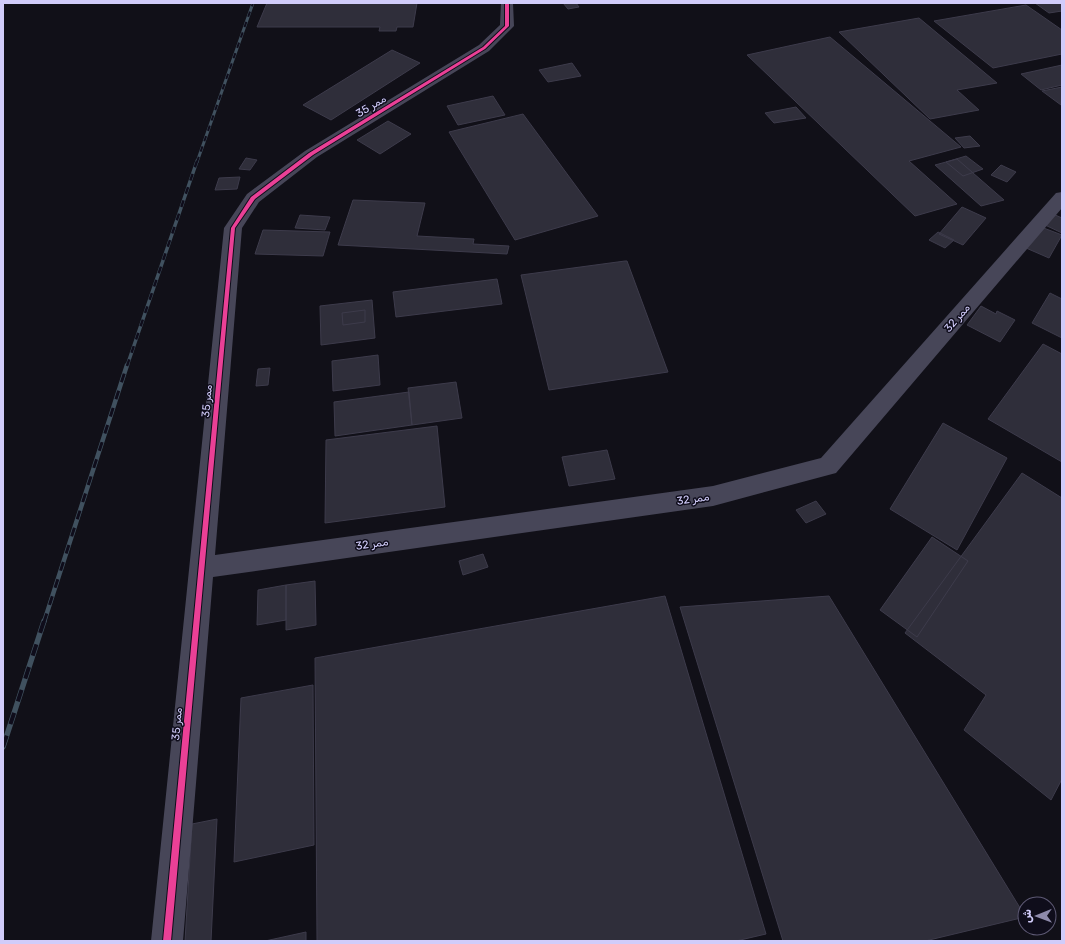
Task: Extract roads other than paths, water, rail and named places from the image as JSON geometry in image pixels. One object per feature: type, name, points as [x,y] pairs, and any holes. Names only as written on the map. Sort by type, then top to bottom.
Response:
[{"type":"street","name":"ممر 35","points":[[167,941],[233,228],[253,198],[311,154],[484,48],[507,26],[507,3]]},
{"type":"street","name":"ممر 32","points":[[201,568],[712,496],[828,466],[1062,196]]},
{"type":"railway","points":[[197,162],[253,3]]},
{"type":"railway","points":[[127,366],[197,161]]},
{"type":"railway","points":[[44,622],[127,365]]},
{"type":"railway","points":[[3,747],[44,621]]}]
